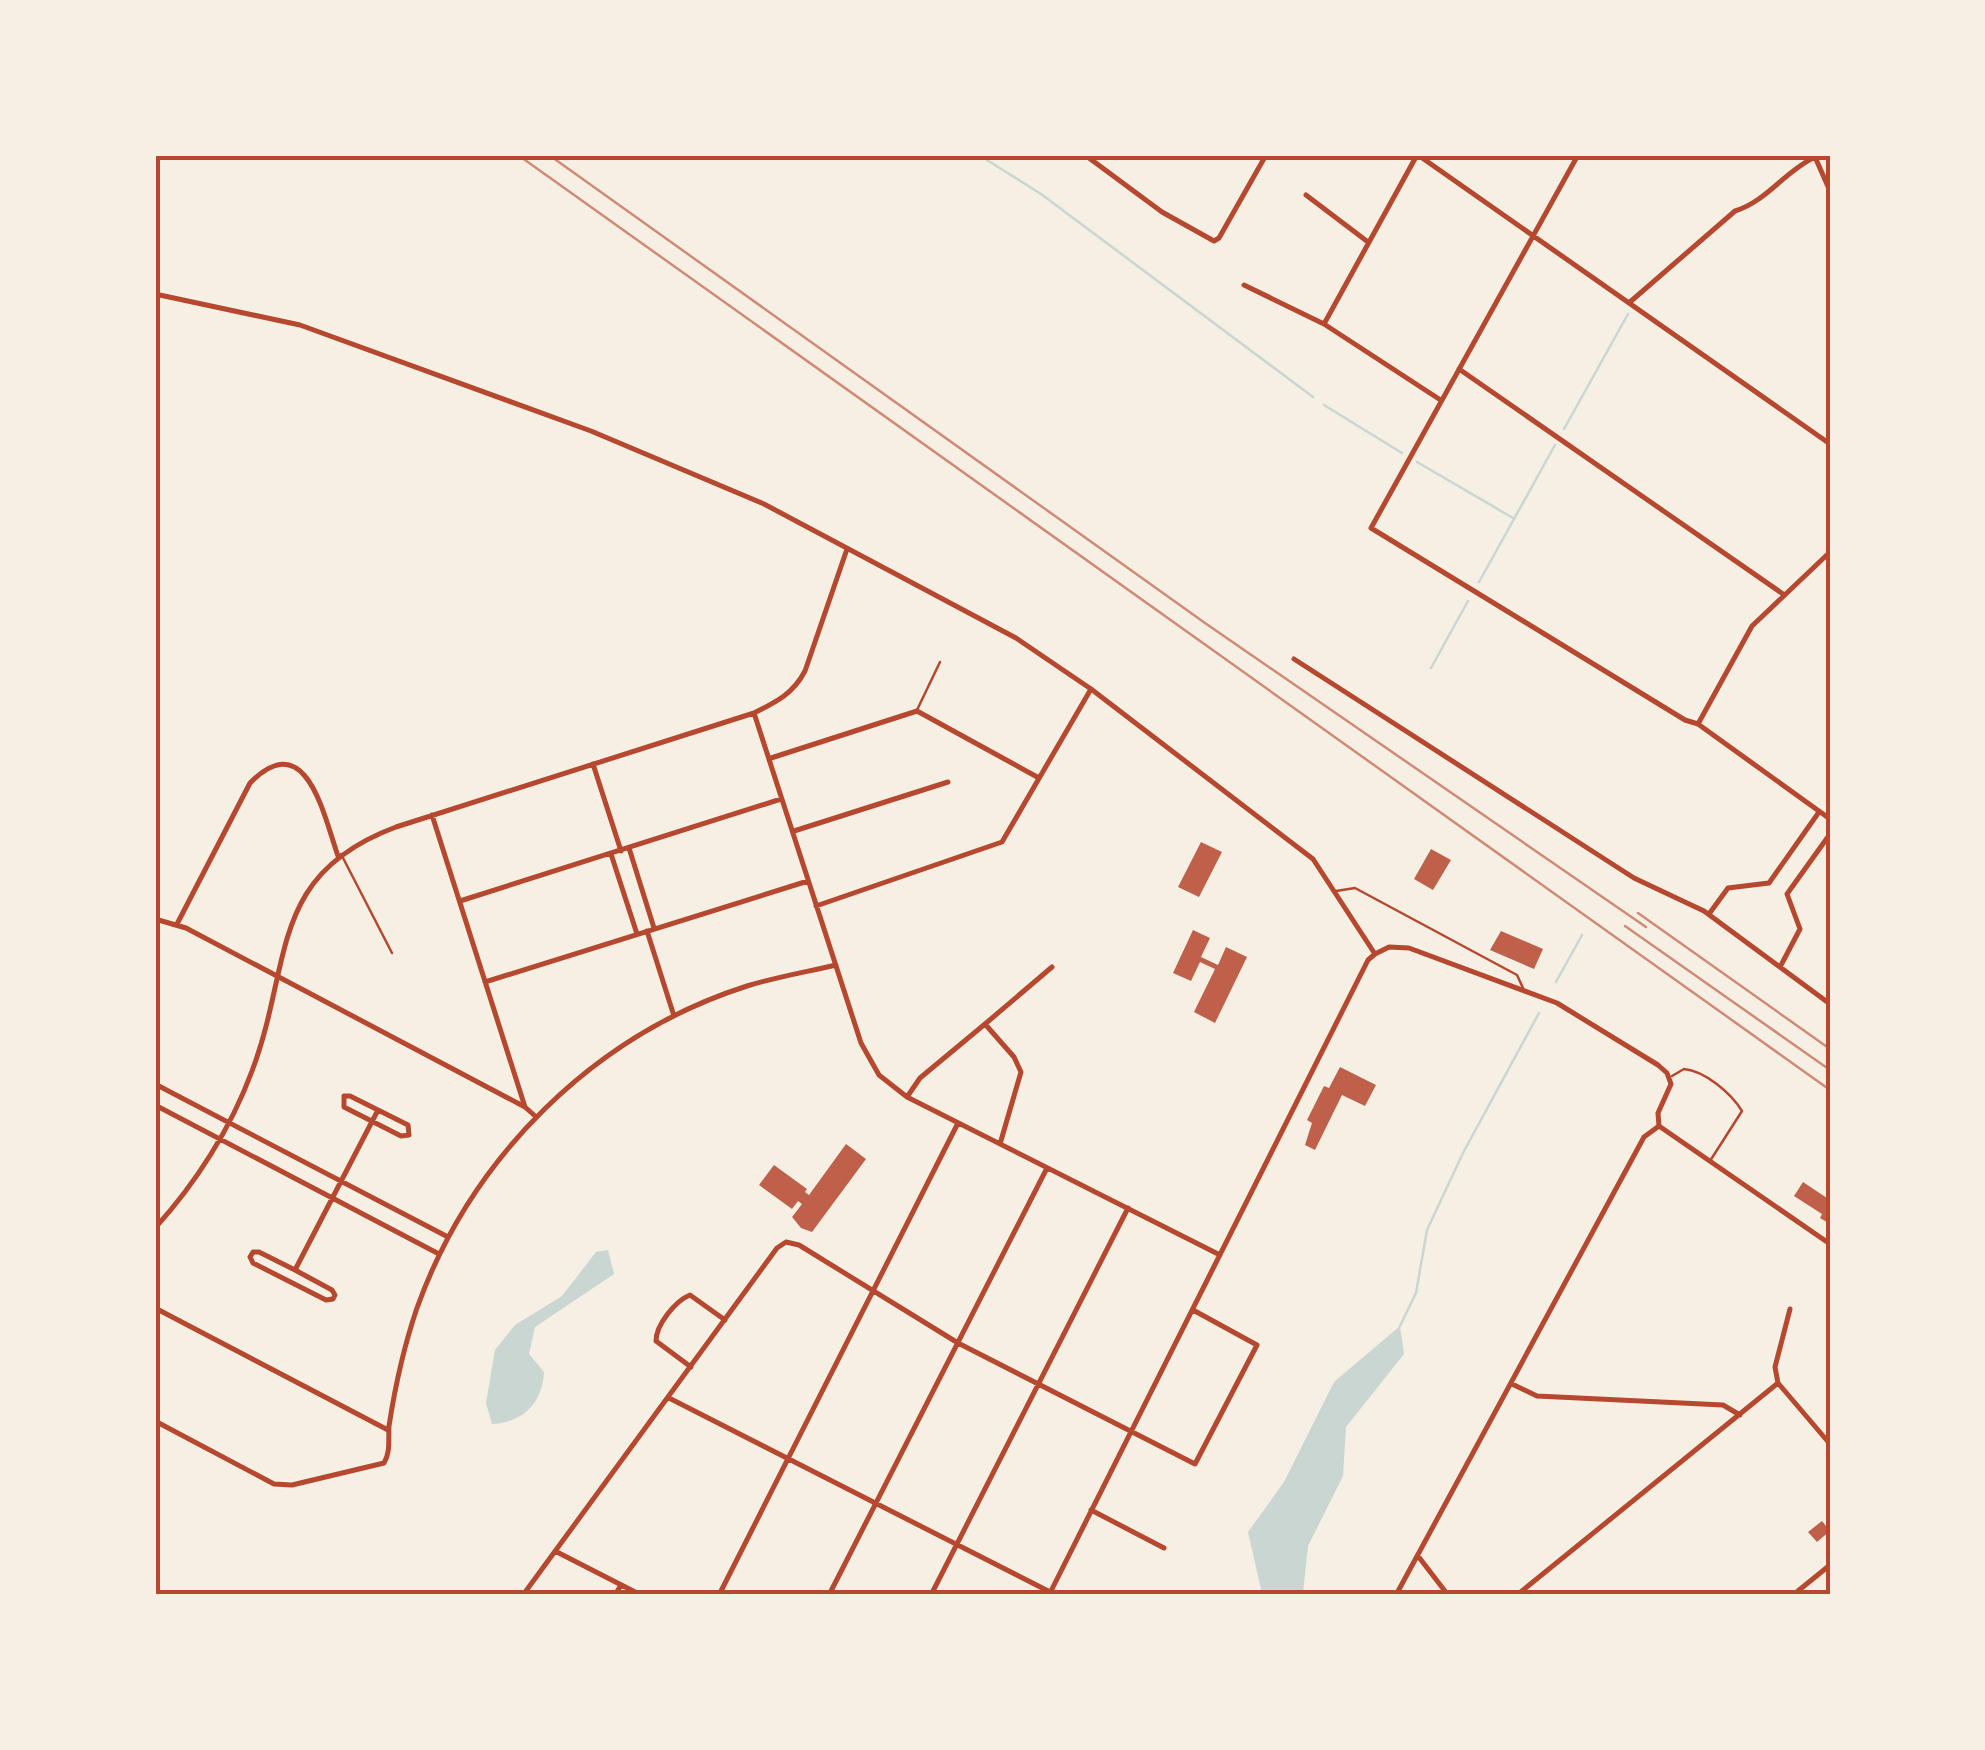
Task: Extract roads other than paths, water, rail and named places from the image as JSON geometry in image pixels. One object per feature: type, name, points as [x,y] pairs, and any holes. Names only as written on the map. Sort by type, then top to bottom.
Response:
[{"type":"street","points":[[1085,155],[1162,212],[1214,241],[1266,155]]},
{"type":"street","points":[[1324,324],[1418,155],[1830,444]]},
{"type":"street","points":[[1578,155],[1370,528],[1685,720],[1698,724],[1830,818]]},
{"type":"street","points":[[1630,302],[1736,211],[1754,205],[1802,162],[1815,156],[1830,191]]},
{"type":"street","points":[[1306,194],[1368,242]]},
{"type":"street","points":[[1244,285],[1324,324],[1440,400]]},
{"type":"street","points":[[155,294],[300,324],[432,371],[710,480],[1016,638],[1091,689],[1313,860],[1374,954]]},
{"type":"street","points":[[1459,369],[1784,594]]},
{"type":"street","points":[[155,1228],[192,1182],[228,1122],[262,1043],[293,915],[306,890],[340,856],[364,839],[432,815],[754,713],[778,702],[798,683],[848,549]]},
{"type":"street","points":[[1698,724],[1752,626],[1830,552]]},
{"type":"street","points":[[1294,659],[1634,878],[1709,914],[1830,1004]]},
{"type":"street","points":[[816,906],[997,845],[1005,838],[1091,689]]},
{"type":"street","points":[[770,758],[917,711],[1039,778]]},
{"type":"street","points":[[754,713],[870,1063],[906,1097],[1220,1255]]},
{"type":"street","points":[[593,764],[621,851]]},
{"type":"street","points":[[177,924],[250,782],[270,766],[291,766],[312,782],[340,856]]},
{"type":"street","points":[[794,832],[948,782]]},
{"type":"street","points":[[460,901],[782,798]]},
{"type":"street","points":[[1709,914],[1722,893],[1737,885],[1769,883],[1819,812]]},
{"type":"street","points":[[432,815],[526,1107]]},
{"type":"street","points":[[1780,967],[1797,938],[1799,921],[1787,894],[1830,834]]},
{"type":"street","points":[[630,848],[674,1016]]},
{"type":"street","points":[[611,854],[636,934]]},
{"type":"street","points":[[485,982],[808,880]]},
{"type":"street","points":[[155,920],[177,924],[526,1107],[535,1116]]},
{"type":"street","points":[[669,1398],[1052,1594],[1363,971],[1374,954],[1389,946],[1408,948],[1557,1003],[1658,1064],[1670,1078],[1658,1113],[1659,1126],[1830,1244]]},
{"type":"street","points":[[155,1422],[274,1484],[292,1485],[384,1463],[406,1342],[440,1254],[476,1191],[535,1116],[602,1060],[674,1016],[746,986],[836,965]]},
{"type":"street","points":[[906,1097],[932,1067],[1052,967]]},
{"type":"street","points":[[986,1024],[1014,1056],[1021,1072],[1000,1144]]},
{"type":"street","points":[[155,1084],[448,1237]]},
{"type":"street","points":[[344,1096],[408,1125],[410,1135],[401,1136],[373,1122],[344,1106],[344,1096]]},
{"type":"street","points":[[155,1104],[440,1254]]},
{"type":"street","points":[[295,1270],[378,1110]]},
{"type":"street","points":[[719,1595],[958,1123]]},
{"type":"street","points":[[1396,1595],[1644,1137],[1659,1126]]},
{"type":"street","points":[[829,1595],[1047,1168]]},
{"type":"street","points":[[931,1595],[1128,1208]]},
{"type":"street","points":[[523,1595],[777,1248],[786,1242],[799,1245],[958,1342],[1196,1464],[1257,1345],[1193,1310]]},
{"type":"street","points":[[253,1252],[260,1252],[295,1270],[332,1290],[332,1300],[267,1271],[250,1258],[253,1252]]},
{"type":"street","points":[[691,1367],[656,1341],[656,1330],[682,1298],[690,1295],[725,1320]]},
{"type":"street","points":[[155,1308],[388,1430]]},
{"type":"street","points":[[1790,1309],[1776,1368],[1778,1383],[1830,1444]]},
{"type":"street","points":[[1516,1595],[1778,1383]]},
{"type":"street","points":[[1512,1384],[1537,1396],[1723,1405],[1740,1415]]},
{"type":"street","points":[[1091,1510],[1164,1548]]},
{"type":"street","points":[[555,1551],[641,1595]]},
{"type":"street","points":[[1418,1556],[1448,1595]]},
{"type":"street","points":[[1793,1595],[1830,1565]]},
{"type":"street","points":[[615,1595],[620,1585]]},
{"type":"lane","points":[[917,711],[940,662]]},
{"type":"lane","points":[[340,856],[392,953]]},
{"type":"lane","points":[[1335,891],[1355,888],[1517,975],[1524,990]]},
{"type":"lane","points":[[1670,1078],[1688,1069],[1728,1094],[1742,1111],[1709,1162]]},
{"type":"waterway","points":[[979,155],[1041,194],[1313,397]]},
{"type":"waterway","points":[[1828,155],[1830,160]]},
{"type":"waterway","points":[[1564,429],[1628,314]]},
{"type":"waterway","points":[[1324,405],[1402,453]]},
{"type":"waterway","points":[[1479,582],[1555,445]]},
{"type":"waterway","points":[[1417,462],[1513,518]]},
{"type":"waterway","points":[[1431,668],[1468,601]]},
{"type":"waterway","points":[[1556,982],[1582,935]]},
{"type":"waterway","points":[[1400,1326],[1416,1293],[1427,1230],[1463,1153],[1539,1013]]},
{"type":"railway","points":[[518,155],[1830,1090]]},
{"type":"railway","points":[[549,155],[1205,623],[1646,927]]},
{"type":"railway","points":[[1638,913],[1830,1049]]},
{"type":"railway","points":[[1625,926],[1830,1070]]}]
